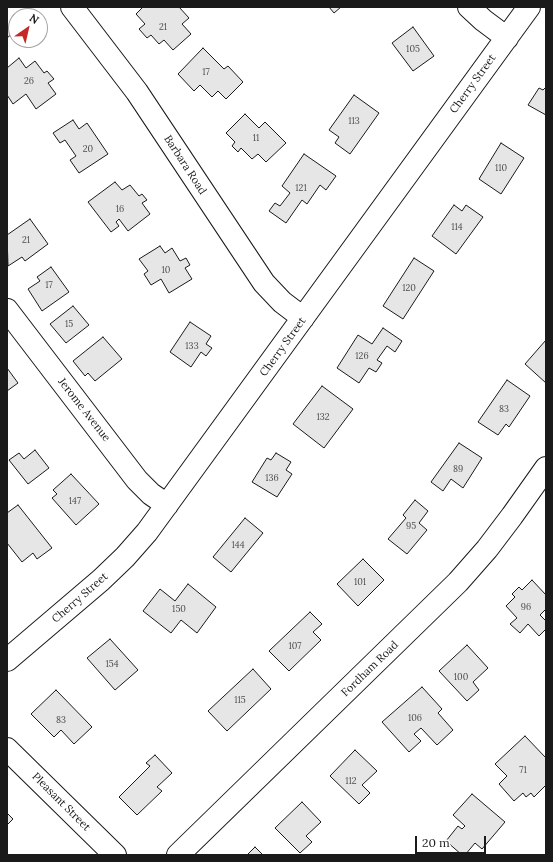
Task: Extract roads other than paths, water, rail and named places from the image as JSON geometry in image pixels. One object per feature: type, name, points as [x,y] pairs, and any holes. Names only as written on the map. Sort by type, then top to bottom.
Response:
[{"type":"street","name":"Barbara Road","points":[[72,7],[137,92],[264,283],[282,302],[303,318]]},
{"type":"street","points":[[469,7],[507,38]]},
{"type":"street","name":"Cherry Street","points":[[7,660],[101,580],[121,561],[147,532],[529,7]]},
{"type":"street","name":"Jerome Avenue","points":[[9,316],[138,480],[151,494],[167,505]]},
{"type":"street","name":"Fordham Road","points":[[178,855],[458,582],[500,532],[546,468]]},
{"type":"street","name":"Pleasant Street","points":[[7,749],[115,855]]}]
